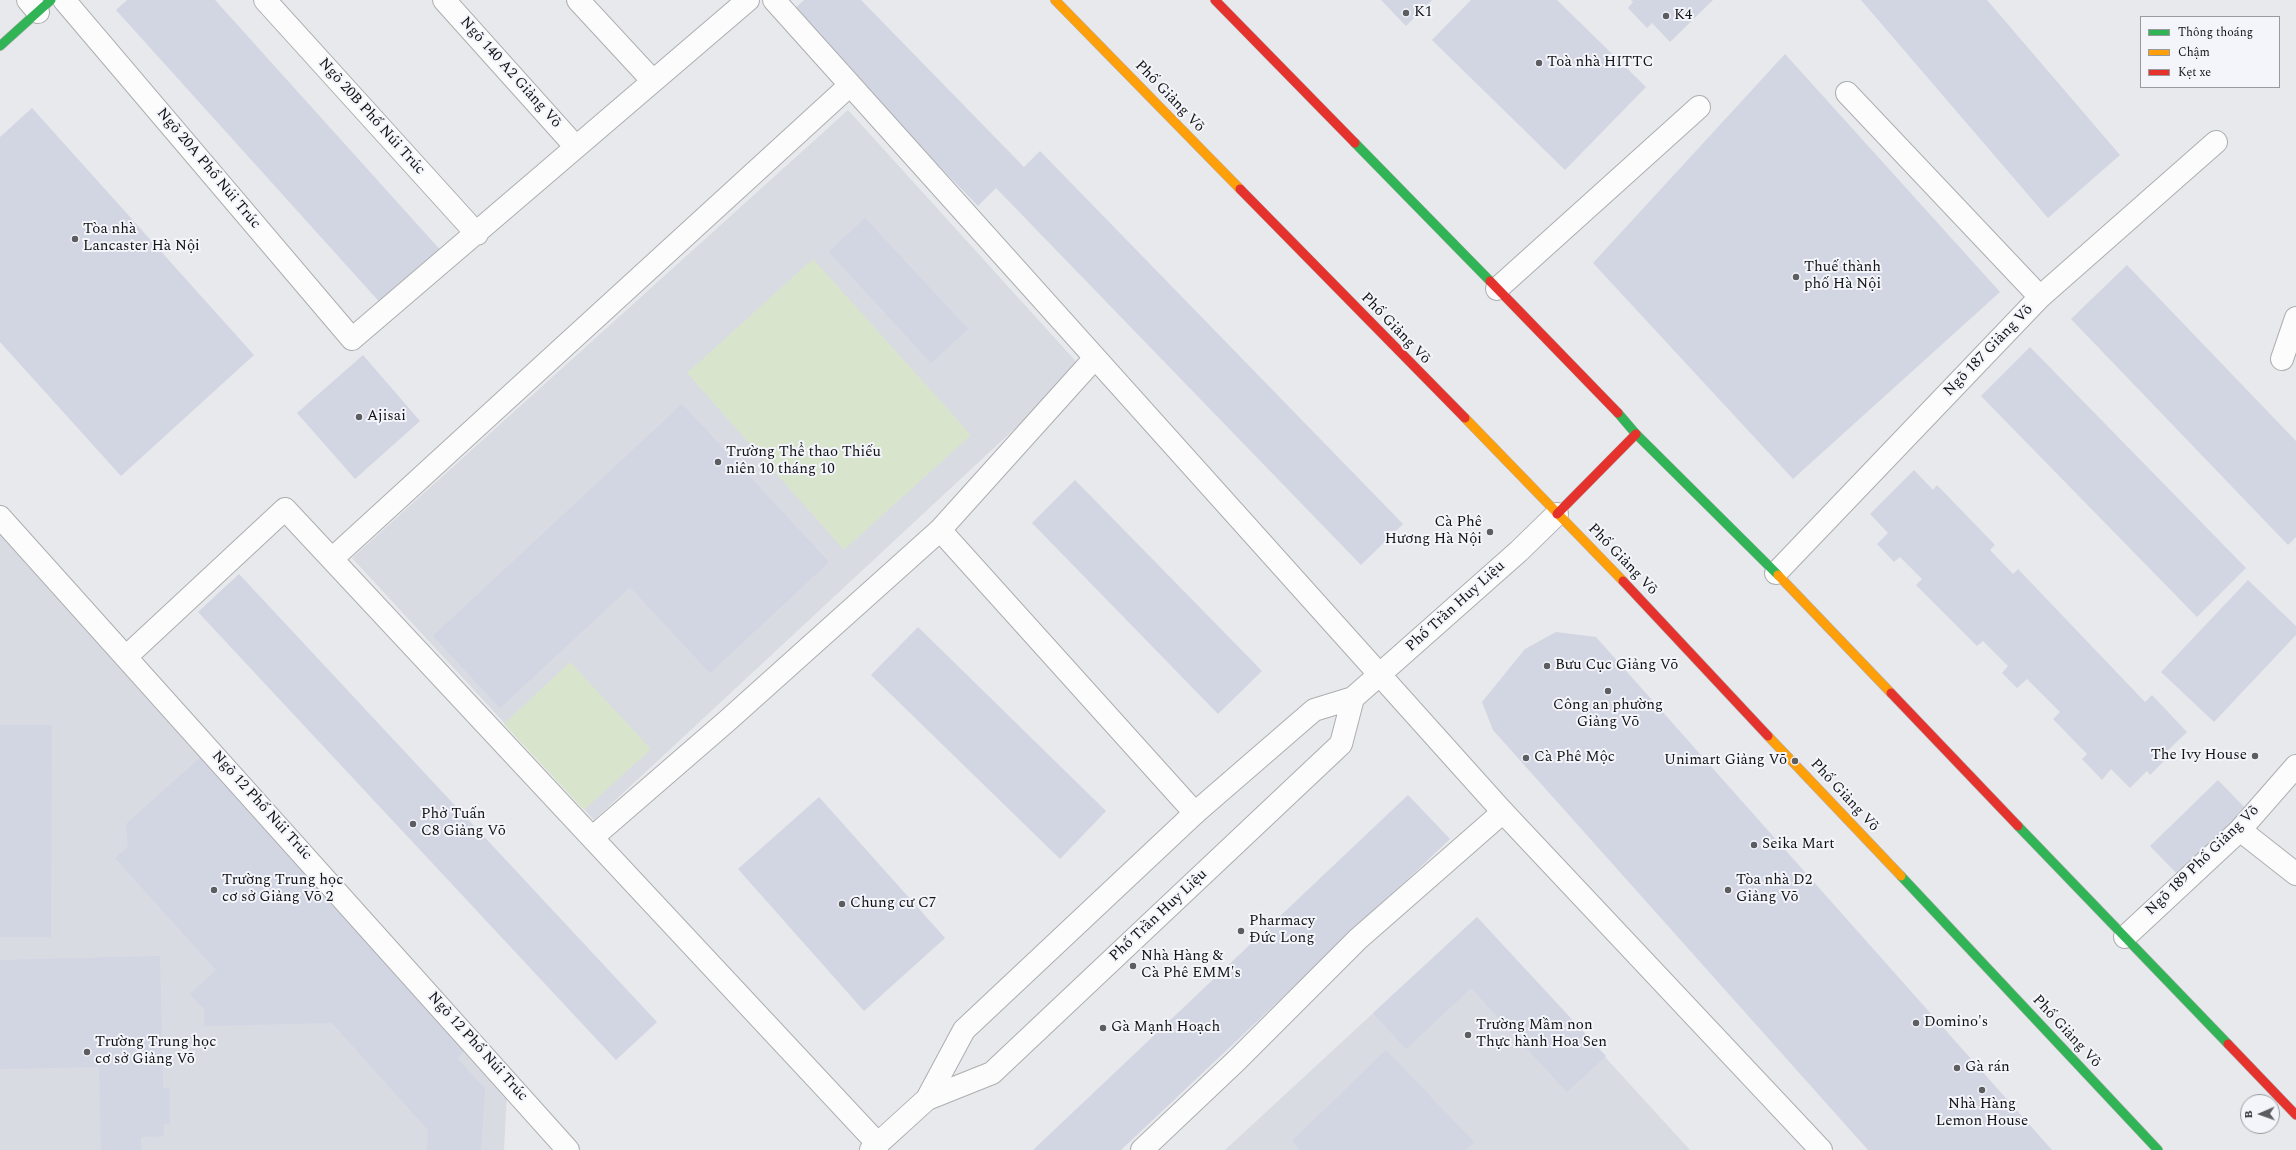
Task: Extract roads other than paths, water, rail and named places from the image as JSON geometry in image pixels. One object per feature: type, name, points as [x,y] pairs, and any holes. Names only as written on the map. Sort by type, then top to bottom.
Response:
[{"type":"main road","name":"Phố Giảng Võ","points":[[1055,0],[1598,555],[2158,1150]]},
{"type":"main road","points":[[1215,0],[1607,400],[1636,434],[1776,573],[2296,1115]]},
{"type":"main road","points":[[0,46],[39,4]]},
{"type":"main road","points":[[1557,514],[1636,434]]},
{"type":"street","name":"Ngõ 20A Phố Núi Trúc","points":[[64,0],[352,339],[477,234]]},
{"type":"street","name":"Ngõ 20B Phố Núi Trúc","points":[[265,0],[477,234]]},
{"type":"street","name":"Ngõ 140 A2 Giảng Võ","points":[[444,0],[575,146]]},
{"type":"street","points":[[578,0],[652,80]]},
{"type":"street","points":[[477,234],[575,146],[748,0]]},
{"type":"street","points":[[774,0],[849,86],[1094,359],[1503,812],[1821,1150]]},
{"type":"street","points":[[333,558],[849,86]]},
{"type":"street","points":[[1847,93],[2040,297]]},
{"type":"street","points":[[1497,289],[1699,107]]},
{"type":"street","name":"Ngõ 187 Giảng Võ","points":[[1776,573],[2040,297],[2216,142]]},
{"type":"street","points":[[2282,359],[2296,318]]},
{"type":"street","points":[[592,837],[727,721],[940,530],[1094,359]]},
{"type":"street","points":[[127,656],[285,509],[333,558],[592,837],[878,1148]]},
{"type":"street","name":"Phố Trần Huy Liệu","points":[[878,1148],[928,1099],[964,1030],[1195,813],[1314,710],[1353,698],[1519,551],[1557,514]]},
{"type":"street","name":"Ngõ 12 Phố Núi Trúc","points":[[0,517],[127,656],[568,1150]]},
{"type":"street","points":[[940,530],[1195,813]]},
{"type":"street","name":"Phố Trần Huy Liệu","points":[[928,1099],[992,1073],[1336,750],[1341,744],[1353,698]]},
{"type":"street","name":"Ngõ 189 Phố Giảng Võ","points":[[2124,937],[2240,830],[2296,766]]},
{"type":"street","points":[[1142,1150],[1236,1061],[1358,939],[1503,812]]},
{"type":"street","points":[[2240,830],[2296,874]]},
{"type":"place","name":"K1","points":[[1406,13]]},
{"type":"place","name":"K4","points":[[1666,16]]},
{"type":"place","name":"Toà nhà HITTC","points":[[1539,63]]},
{"type":"place","name":"Tòa nhà Lancaster Hà Nội","points":[[75,239]]},
{"type":"place","name":"Thuế thành phố Hà Nội","points":[[1796,277]]},
{"type":"place","name":"Ajisai","points":[[359,417]]},
{"type":"place","name":"Trường Thể thao Thiếu niên 10 tháng 10","points":[[718,462]]},
{"type":"place","name":"Cà Phê Hương Hà Nội","points":[[1490,532]]},
{"type":"place","name":"Bưu Cục Giảng Võ","points":[[1547,666]]},
{"type":"place","name":"Công an phường Giảng Võ","points":[[1608,691]]},
{"type":"place","name":"The Ivy House","points":[[2255,756]]},
{"type":"place","name":"Cà Phê Mộc","points":[[1526,758]]},
{"type":"place","name":"Unimart Giảng Võ","points":[[1795,761]]},
{"type":"place","name":"Phở Tuấn C8 Giảng Võ","points":[[413,824]]},
{"type":"place","name":"Seika Mart","points":[[1754,845]]},
{"type":"place","name":"Trường Trung học cơ sở Giảng Võ 2","points":[[214,890]]},
{"type":"place","name":"Tòa nhà D2 Giảng Võ","points":[[1728,890]]},
{"type":"place","name":"Chung cư C7","points":[[842,904]]},
{"type":"place","name":"Pharmacy Đức Long","points":[[1241,931]]},
{"type":"place","name":"Nhà Hàng & Cà Phê EMM's","points":[[1133,966]]},
{"type":"place","name":"Domino's","points":[[1916,1023]]},
{"type":"place","name":"Gà Mạnh Hoạch","points":[[1103,1028]]},
{"type":"place","name":"Trường Mầm non Thực hành Hoa Sen","points":[[1468,1035]]},
{"type":"place","name":"Trường Trung học cơ sở Giảng Võ","points":[[87,1052]]},
{"type":"place","name":"Gà rán","points":[[1957,1068]]},
{"type":"place","name":"Nhà Hàng Lemon House","points":[[1982,1090]]}]
